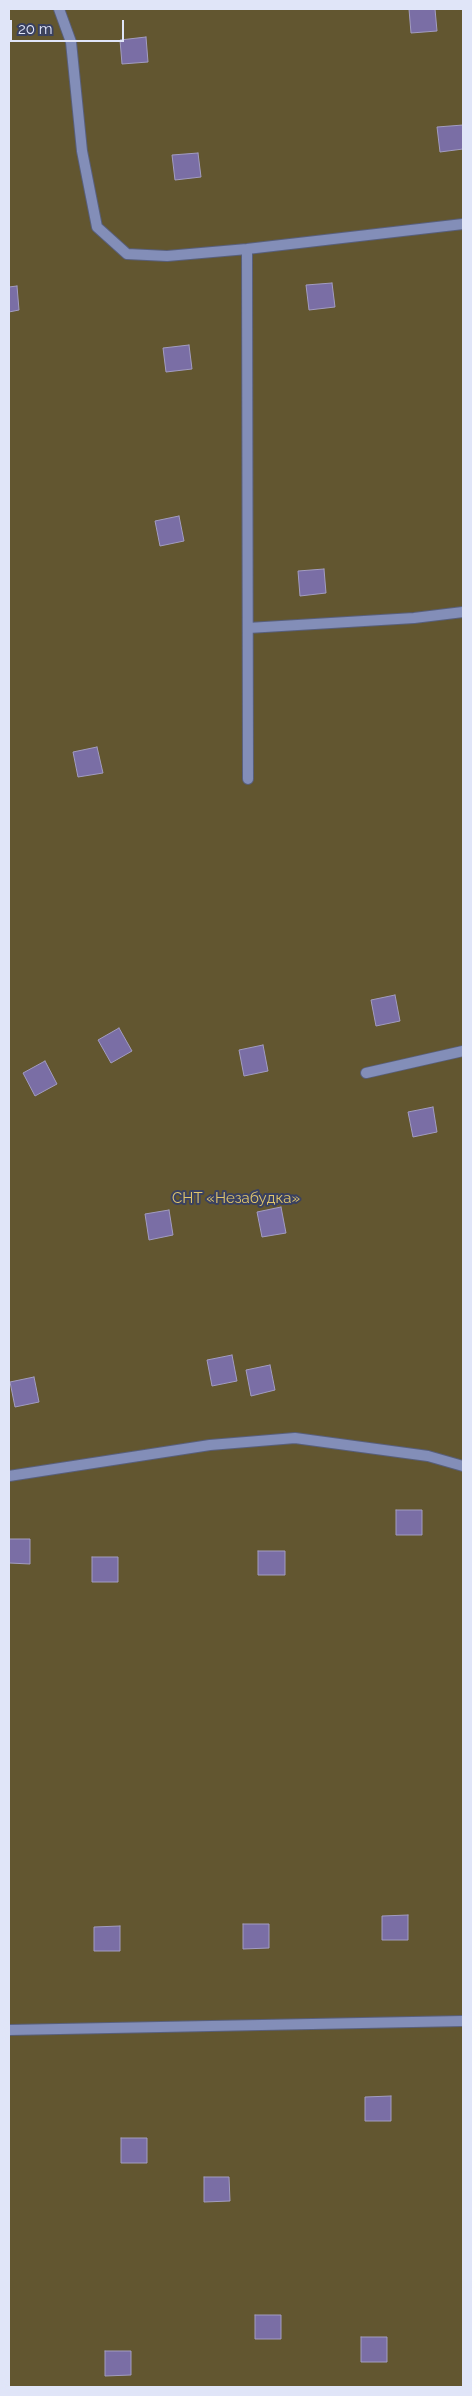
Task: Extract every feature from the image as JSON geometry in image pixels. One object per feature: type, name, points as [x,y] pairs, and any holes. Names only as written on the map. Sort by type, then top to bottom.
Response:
[{"type":"lane","points":[[58,9],[71,42],[82,151],[97,227],[127,254],[166,256],[247,249],[463,224]]},
{"type":"lane","points":[[247,249],[248,779]]},
{"type":"lane","points":[[248,628],[414,618],[463,612]]},
{"type":"lane","points":[[366,1073],[463,1052]]},
{"type":"lane","points":[[9,1476],[210,1445],[296,1438],[428,1456],[463,1466]]},
{"type":"lane","points":[[9,2030],[463,2021]]},
{"type":"green space","name":"СНТ «Незабудка»","points":[[9,9],[463,9],[463,2387],[9,2387]]},
{"type":"building","points":[[409,9],[435,9],[437,31],[411,33]]},
{"type":"building","points":[[146,37],[148,62],[122,64],[120,40]]},
{"type":"building","points":[[463,125],[463,149],[440,152],[437,127]]},
{"type":"building","points":[[198,153],[201,177],[175,180],[172,155]]},
{"type":"building","points":[[332,283],[335,307],[309,310],[306,285]]},
{"type":"building","points":[[17,286],[19,310],[9,312],[9,287]]},
{"type":"building","points":[[189,345],[192,369],[166,372],[163,348]]},
{"type":"building","points":[[179,516],[184,541],[160,546],[155,521]]},
{"type":"building","points":[[324,569],[326,593],[300,596],[298,571]]},
{"type":"building","points":[[97,747],[103,773],[78,777],[73,752]]},
{"type":"building","points":[[395,995],[400,1021],[376,1026],[371,1000]]},
{"type":"building","points":[[119,1028],[132,1051],[111,1063],[98,1040]]},
{"type":"building","points":[[263,1045],[268,1071],[244,1076],[239,1050]]},
{"type":"building","points":[[45,1061],[57,1084],[35,1096],[23,1073]]},
{"type":"building","points":[[433,1107],[437,1132],[413,1137],[408,1112]]},
{"type":"building","points":[[281,1207],[286,1233],[262,1237],[257,1212]]},
{"type":"building","points":[[169,1210],[173,1235],[149,1240],[145,1214]]},
{"type":"building","points":[[232,1355],[237,1381],[212,1386],[207,1360]]},
{"type":"building","points":[[270,1365],[275,1390],[251,1396],[246,1370]]},
{"type":"building","points":[[34,1377],[39,1402],[15,1407],[10,1382]]},
{"type":"building","points":[[396,1510],[422,1510],[422,1535],[396,1535]]},
{"type":"building","points":[[9,1539],[30,1539],[30,1564],[9,1563]]},
{"type":"building","points":[[258,1551],[285,1551],[285,1575],[258,1575]]},
{"type":"building","points":[[92,1557],[118,1557],[118,1582],[92,1582]]},
{"type":"building","points":[[408,1915],[408,1940],[382,1940],[382,1916]]},
{"type":"building","points":[[243,1924],[269,1924],[269,1948],[243,1949]]},
{"type":"building","points":[[120,1926],[120,1951],[94,1951],[94,1927]]},
{"type":"building","points":[[391,2096],[391,2121],[365,2121],[365,2097]]},
{"type":"building","points":[[121,2138],[147,2138],[147,2163],[121,2163]]},
{"type":"building","points":[[204,2177],[229,2177],[230,2201],[204,2202]]},
{"type":"building","points":[[255,2315],[281,2315],[281,2339],[255,2339]]},
{"type":"building","points":[[361,2337],[387,2337],[387,2362],[361,2362]]},
{"type":"building","points":[[105,2351],[131,2351],[131,2375],[105,2376]]}]
